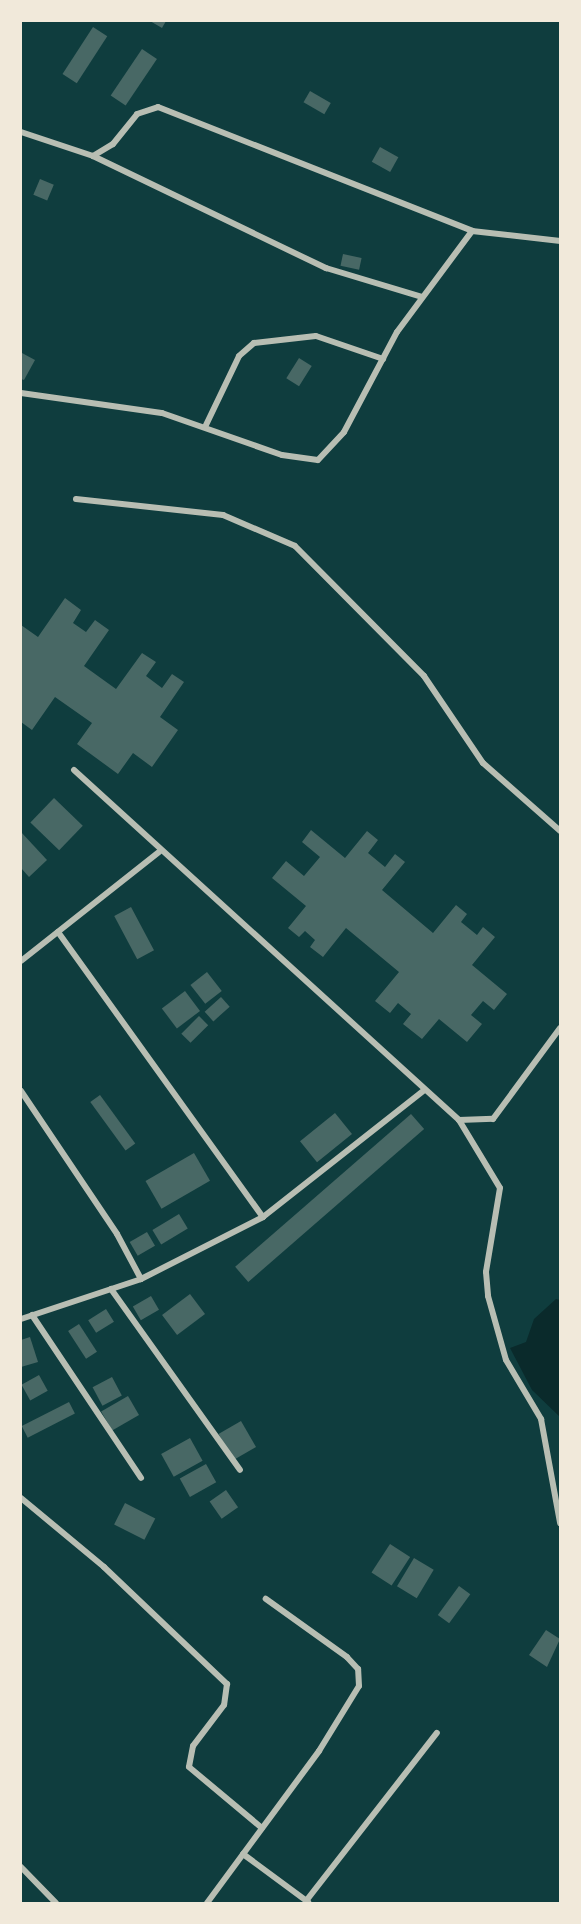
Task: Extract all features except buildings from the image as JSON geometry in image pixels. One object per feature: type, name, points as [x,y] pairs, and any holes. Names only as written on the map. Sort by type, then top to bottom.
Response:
[{"type":"street","points":[[93,156],[113,144],[136,114],[158,107],[472,231],[560,241]]},
{"type":"street","points":[[21,132],[93,156],[326,268],[422,297]]},
{"type":"street","points":[[21,393],[123,405],[206,425],[282,454],[318,460],[344,432],[383,359],[422,297],[472,231]]},
{"type":"street","points":[[206,425],[239,356],[254,343],[316,336],[383,359]]},
{"type":"street","points":[[76,499],[223,515],[295,546],[424,676],[483,763],[560,831]]},
{"type":"street","points":[[74,770],[159,852],[423,1091],[459,1120],[500,1188],[486,1272],[488,1296],[506,1360],[541,1419],[560,1523]]},
{"type":"street","points":[[21,961],[159,852]]},
{"type":"street","points":[[58,932],[263,1217]]},
{"type":"street","points":[[459,1120],[493,1119],[560,1028]]},
{"type":"street","points":[[21,1091],[117,1234],[141,1279]]},
{"type":"street","points":[[21,1318],[141,1279],[263,1217],[423,1091]]},
{"type":"street","points":[[111,1289],[240,1470]]},
{"type":"street","points":[[32,1315],[141,1478]]},
{"type":"street","points":[[21,1498],[104,1567],[227,1684],[224,1705],[193,1746],[189,1767],[262,1828]]},
{"type":"street","points":[[207,1903],[319,1752],[360,1679],[347,1657],[266,1599]]},
{"type":"street","points":[[243,1854],[308,1902],[436,1733]]},
{"type":"street","points":[[21,1867],[56,1903]]},
{"type":"water","points":[[556,1299],[560,1300],[560,1417],[532,1390],[510,1348],[526,1342],[534,1319]]}]
